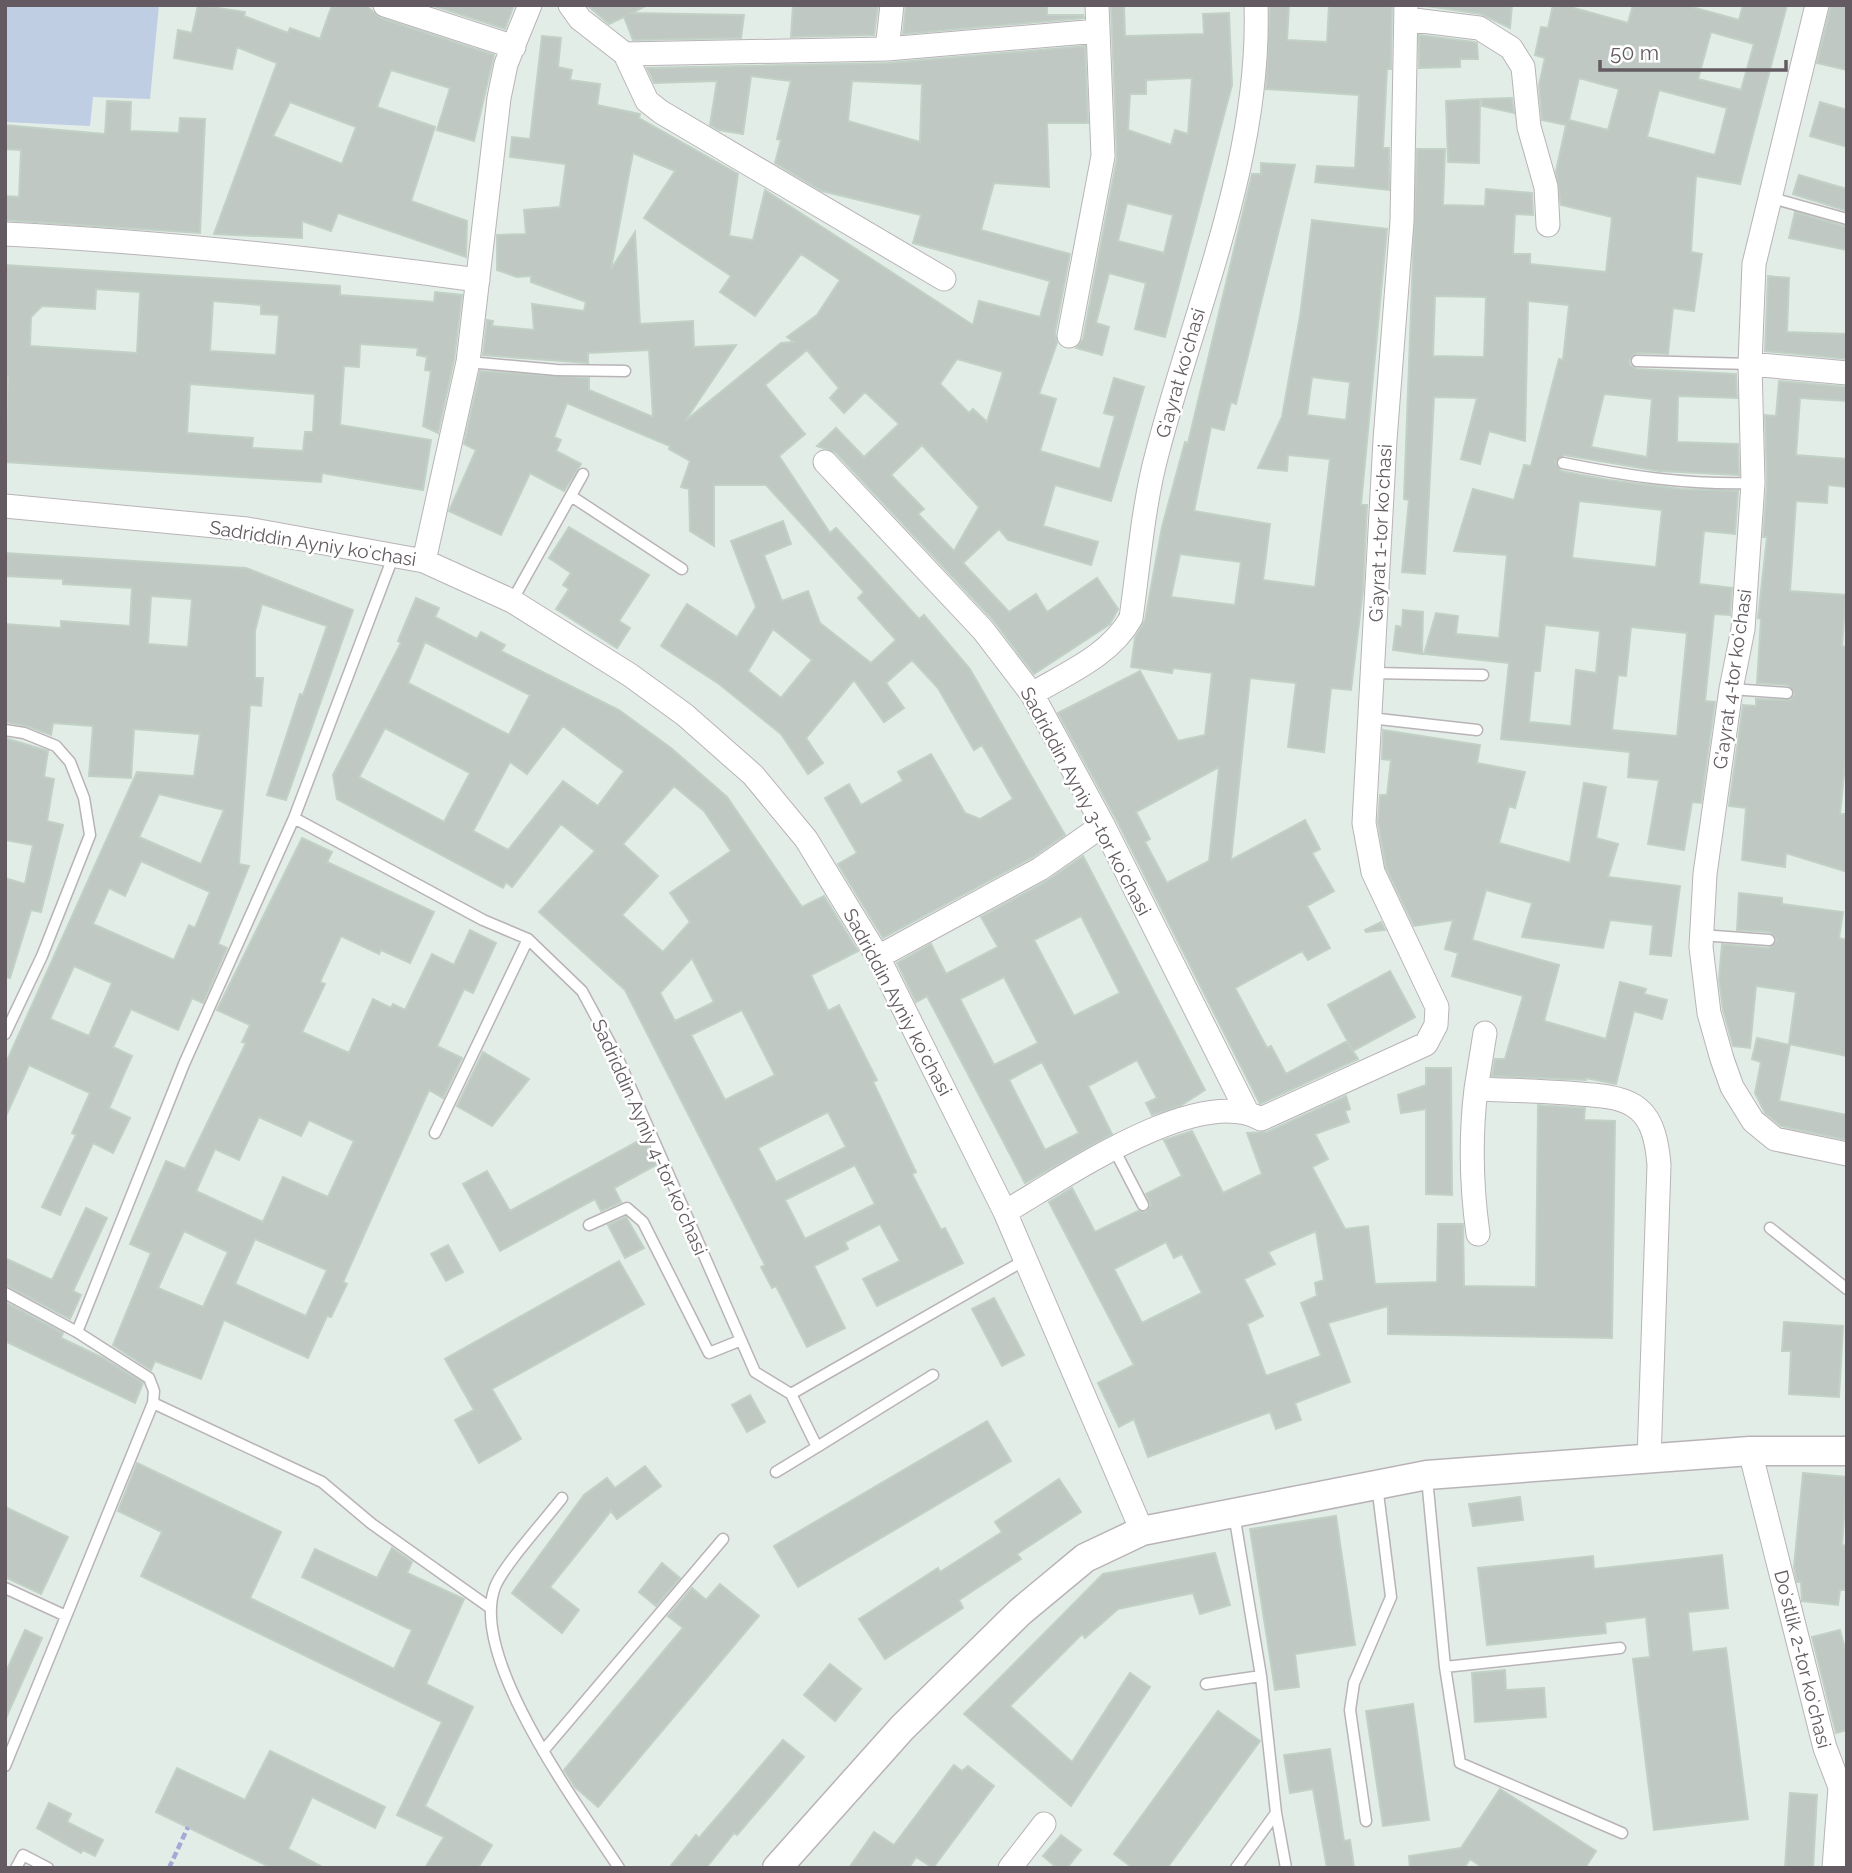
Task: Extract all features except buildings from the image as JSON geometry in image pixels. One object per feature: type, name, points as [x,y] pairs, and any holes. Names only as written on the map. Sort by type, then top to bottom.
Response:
[{"type":"street","points":[[385,5],[514,47]]},
{"type":"street","points":[[424,561],[468,362],[499,98],[506,65],[530,5]]},
{"type":"street","points":[[570,5],[589,27],[625,54],[646,101],[661,112],[944,279]]},
{"type":"street","points":[[887,49],[892,5]]},
{"type":"street","points":[[1069,336],[1104,156],[1097,5]]},
{"type":"street","name":"Gʻayrat koʻchasi","points":[[1032,694],[1108,648],[1122,635],[1131,618],[1157,453],[1232,199],[1255,66],[1256,5]]},
{"type":"street","name":"G'ayrat 4-tor koʻchasi","points":[[1817,5],[1754,264],[1750,364],[1753,483],[1743,629],[1731,689],[1705,874],[1701,935],[1709,1013],[1732,1087],[1752,1121],[1775,1139],[1847,1154]]},
{"type":"street","points":[[1406,12],[1479,28],[1511,48],[1523,67],[1529,127],[1546,187],[1548,225]]},
{"type":"street","name":"Gʻayrat 1-tor koʻchasi","points":[[1245,1110],[1261,1119],[1426,1044],[1436,1025],[1437,1007],[1373,872],[1364,824],[1385,440],[1402,221],[1406,12]]},
{"type":"street","points":[[625,54],[887,49],[948,46],[1034,34],[1098,31]]},
{"type":"street","points":[[5,234],[127,240],[307,257],[478,280]]},
{"type":"street","points":[[1750,364],[1847,373]]},
{"type":"street","name":"Sadriddin Ayniy 3-tor koʻchasi","points":[[825,462],[983,630],[1032,694],[1103,825],[1245,1110]]},
{"type":"street","name":"Sadriddin Ayniy koʻchasi","points":[[5,506],[247,529],[424,561],[512,601],[631,675],[685,715],[753,775],[806,839],[878,957],[1005,1212],[1142,1531]]},
{"type":"street","points":[[878,957],[1040,869],[1103,825]]},
{"type":"street","points":[[1478,1234],[1471,1178],[1470,1140],[1485,1032]]},
{"type":"street","points":[[1476,1089],[1619,1097],[1642,1113],[1657,1138],[1659,1166],[1648,1460]]},
{"type":"street","points":[[1005,1212],[1114,1149],[1174,1120],[1209,1111],[1245,1110]]},
{"type":"street","points":[[777,1868],[902,1728],[1020,1612],[1085,1558],[1142,1531],[1427,1475],[1750,1451],[1847,1451]]},
{"type":"street","name":"Doʻstlik 2-tor koʻchasi","points":[[1750,1451],[1818,1722],[1840,1787],[1834,1868]]},
{"type":"street","points":[[1010,1868],[1044,1824]]},
{"type":"lane","points":[[1772,198],[1847,219]]},
{"type":"lane","points":[[1637,361],[1750,364]]},
{"type":"lane","points":[[468,362],[557,370],[625,370]]},
{"type":"lane","points":[[1563,463],[1637,478],[1703,485],[1753,483]]},
{"type":"lane","points":[[512,601],[583,474]]},
{"type":"lane","points":[[571,496],[682,569]]},
{"type":"lane","points":[[77,1332],[184,1063],[294,818],[393,557]]},
{"type":"lane","points":[[1372,673],[1483,675]]},
{"type":"lane","points":[[1731,689],[1787,693]]},
{"type":"lane","points":[[1370,718],[1477,730]]},
{"type":"lane","points":[[5,730],[24,733],[56,746],[70,762],[84,798],[90,835],[42,956],[5,1034]]},
{"type":"lane","name":"Sadriddin Ayniy 4-tor koʻchasi","points":[[294,818],[483,920],[528,939],[582,991],[616,1054],[755,1372],[791,1394]]},
{"type":"lane","points":[[1701,935],[1769,940]]},
{"type":"lane","points":[[436,1133],[528,939]]},
{"type":"lane","points":[[1114,1149],[1143,1205]]},
{"type":"lane","points":[[589,1225],[627,1208],[643,1222],[709,1353],[739,1340]]},
{"type":"lane","points":[[1770,1228],[1847,1289]]},
{"type":"lane","points":[[817,1447],[791,1394],[1026,1260]]},
{"type":"lane","points":[[5,1293],[77,1332],[149,1378],[154,1391],[153,1403],[9,1748],[5,1766]]},
{"type":"lane","points":[[776,1472],[933,1375]]},
{"type":"lane","points":[[153,1403],[322,1482],[372,1524],[489,1607]]},
{"type":"lane","points":[[1427,1475],[1445,1667],[1460,1763],[1622,1833]]},
{"type":"lane","points":[[1366,1821],[1350,1710],[1354,1683],[1391,1597],[1377,1485]]},
{"type":"lane","points":[[562,1498],[496,1585],[489,1607],[492,1638],[500,1665],[543,1751],[619,1868]]},
{"type":"lane","points":[[1234,1511],[1261,1676],[1276,1813],[1286,1868]]},
{"type":"lane","points":[[543,1751],[723,1539]]},
{"type":"lane","points":[[5,1588],[66,1616]]},
{"type":"lane","points":[[1445,1667],[1620,1648]]},
{"type":"lane","points":[[1206,1684],[1261,1676]]},
{"type":"lane","points":[[1236,1868],[1276,1813]]},
{"type":"lane","points":[[16,1868],[23,1855],[48,1868]]},
{"type":"path","points":[[169,1868],[188,1827]]},
{"type":"shaded area","points":[[5,5],[159,5],[150,99],[93,97],[90,126],[5,122]]}]
